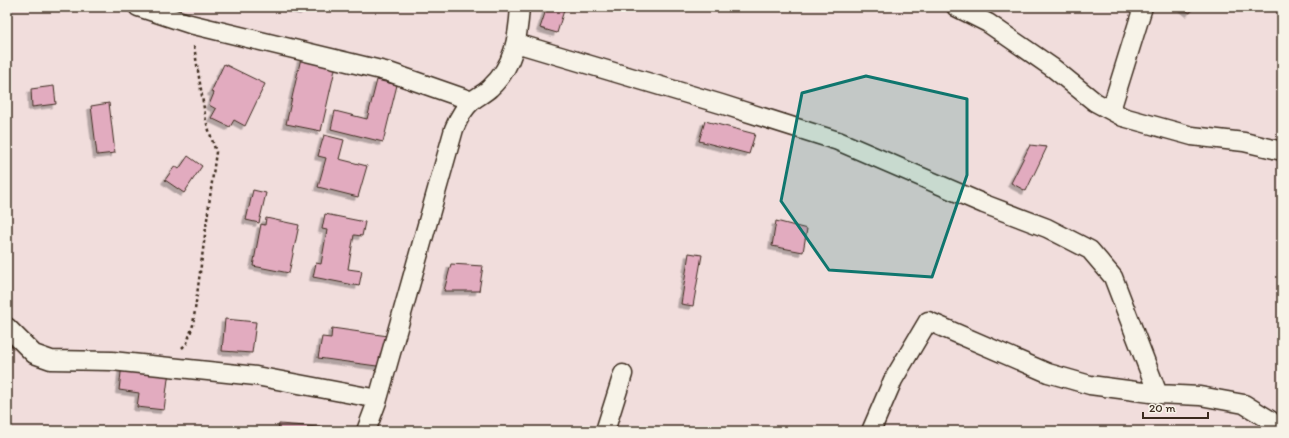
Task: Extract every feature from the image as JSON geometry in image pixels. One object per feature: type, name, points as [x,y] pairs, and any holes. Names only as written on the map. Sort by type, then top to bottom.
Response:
[{"type":"street","points":[[138,7],[190,24],[389,72],[472,101]]},
{"type":"street","points":[[366,431],[378,399],[454,129],[459,117],[472,101],[489,89],[500,78],[509,63],[516,43],[520,7]]},
{"type":"street","points":[[956,7],[988,23],[1053,68],[1095,102],[1123,117],[1192,136],[1244,142],[1282,151]]},
{"type":"street","points":[[1111,110],[1143,7]]},
{"type":"street","points":[[516,43],[722,104],[838,141],[984,204],[1047,228],[1090,250],[1113,277],[1158,394]]},
{"type":"street","points":[[871,431],[893,380],[928,321],[1048,373],[1090,385],[1158,394],[1200,396],[1244,404],[1270,420],[1280,431]]},
{"type":"street","points":[[7,327],[34,354],[51,360],[112,361],[256,376],[378,399]]},
{"type":"street","points":[[605,431],[623,374]]},
{"type":"path","points":[[159,367],[187,343],[193,325],[215,168],[216,152],[206,121],[190,24]]},
{"type":"highlighted area","points":[[866,76],[967,99],[967,175],[932,277],[829,270],[781,201],[802,93]]},
{"type":"building","points":[[287,7],[305,7],[304,11]]},
{"type":"building","points":[[547,7],[565,7],[557,33],[540,28]]},
{"type":"building","points":[[1181,7],[1194,7],[1190,13]]},
{"type":"building","points":[[301,58],[336,65],[321,131],[286,124]]},
{"type":"building","points":[[224,64],[265,84],[245,126],[234,120],[230,127],[211,118],[216,109],[209,105],[214,93],[211,92]]},
{"type":"building","points":[[377,80],[397,85],[383,142],[331,129],[335,111],[367,119]]},
{"type":"building","points":[[54,86],[56,104],[32,107],[31,89]]},
{"type":"building","points":[[109,103],[115,153],[97,155],[91,106]]},
{"type":"building","points":[[705,121],[755,134],[749,154],[699,141]]},
{"type":"building","points":[[324,135],[344,140],[339,159],[367,166],[358,197],[318,187],[326,158],[318,156]]},
{"type":"building","points":[[1030,145],[1047,147],[1026,191],[1011,183]]},
{"type":"building","points":[[188,156],[202,166],[184,193],[165,180],[175,166],[179,169]]},
{"type":"building","points":[[253,190],[266,193],[259,223],[246,220]]},
{"type":"building","points":[[325,214],[365,222],[362,236],[354,235],[348,269],[362,271],[359,286],[313,277],[316,263],[321,264],[327,230],[322,229]]},
{"type":"building","points":[[266,218],[299,225],[289,273],[253,266],[261,224],[265,225]]},
{"type":"building","points":[[776,221],[807,229],[803,252],[772,246]]},
{"type":"building","points":[[689,253],[702,255],[693,306],[681,304]]},
{"type":"building","points":[[451,264],[483,266],[479,291],[444,291]]},
{"type":"building","points":[[225,319],[256,322],[252,353],[222,351]]},
{"type":"building","points":[[332,328],[388,336],[384,367],[318,358],[322,337],[331,338]]},
{"type":"building","points":[[122,364],[169,371],[164,410],[137,407],[139,393],[119,390]]},
{"type":"building","points":[[279,424],[332,428],[332,431],[278,431]]}]
